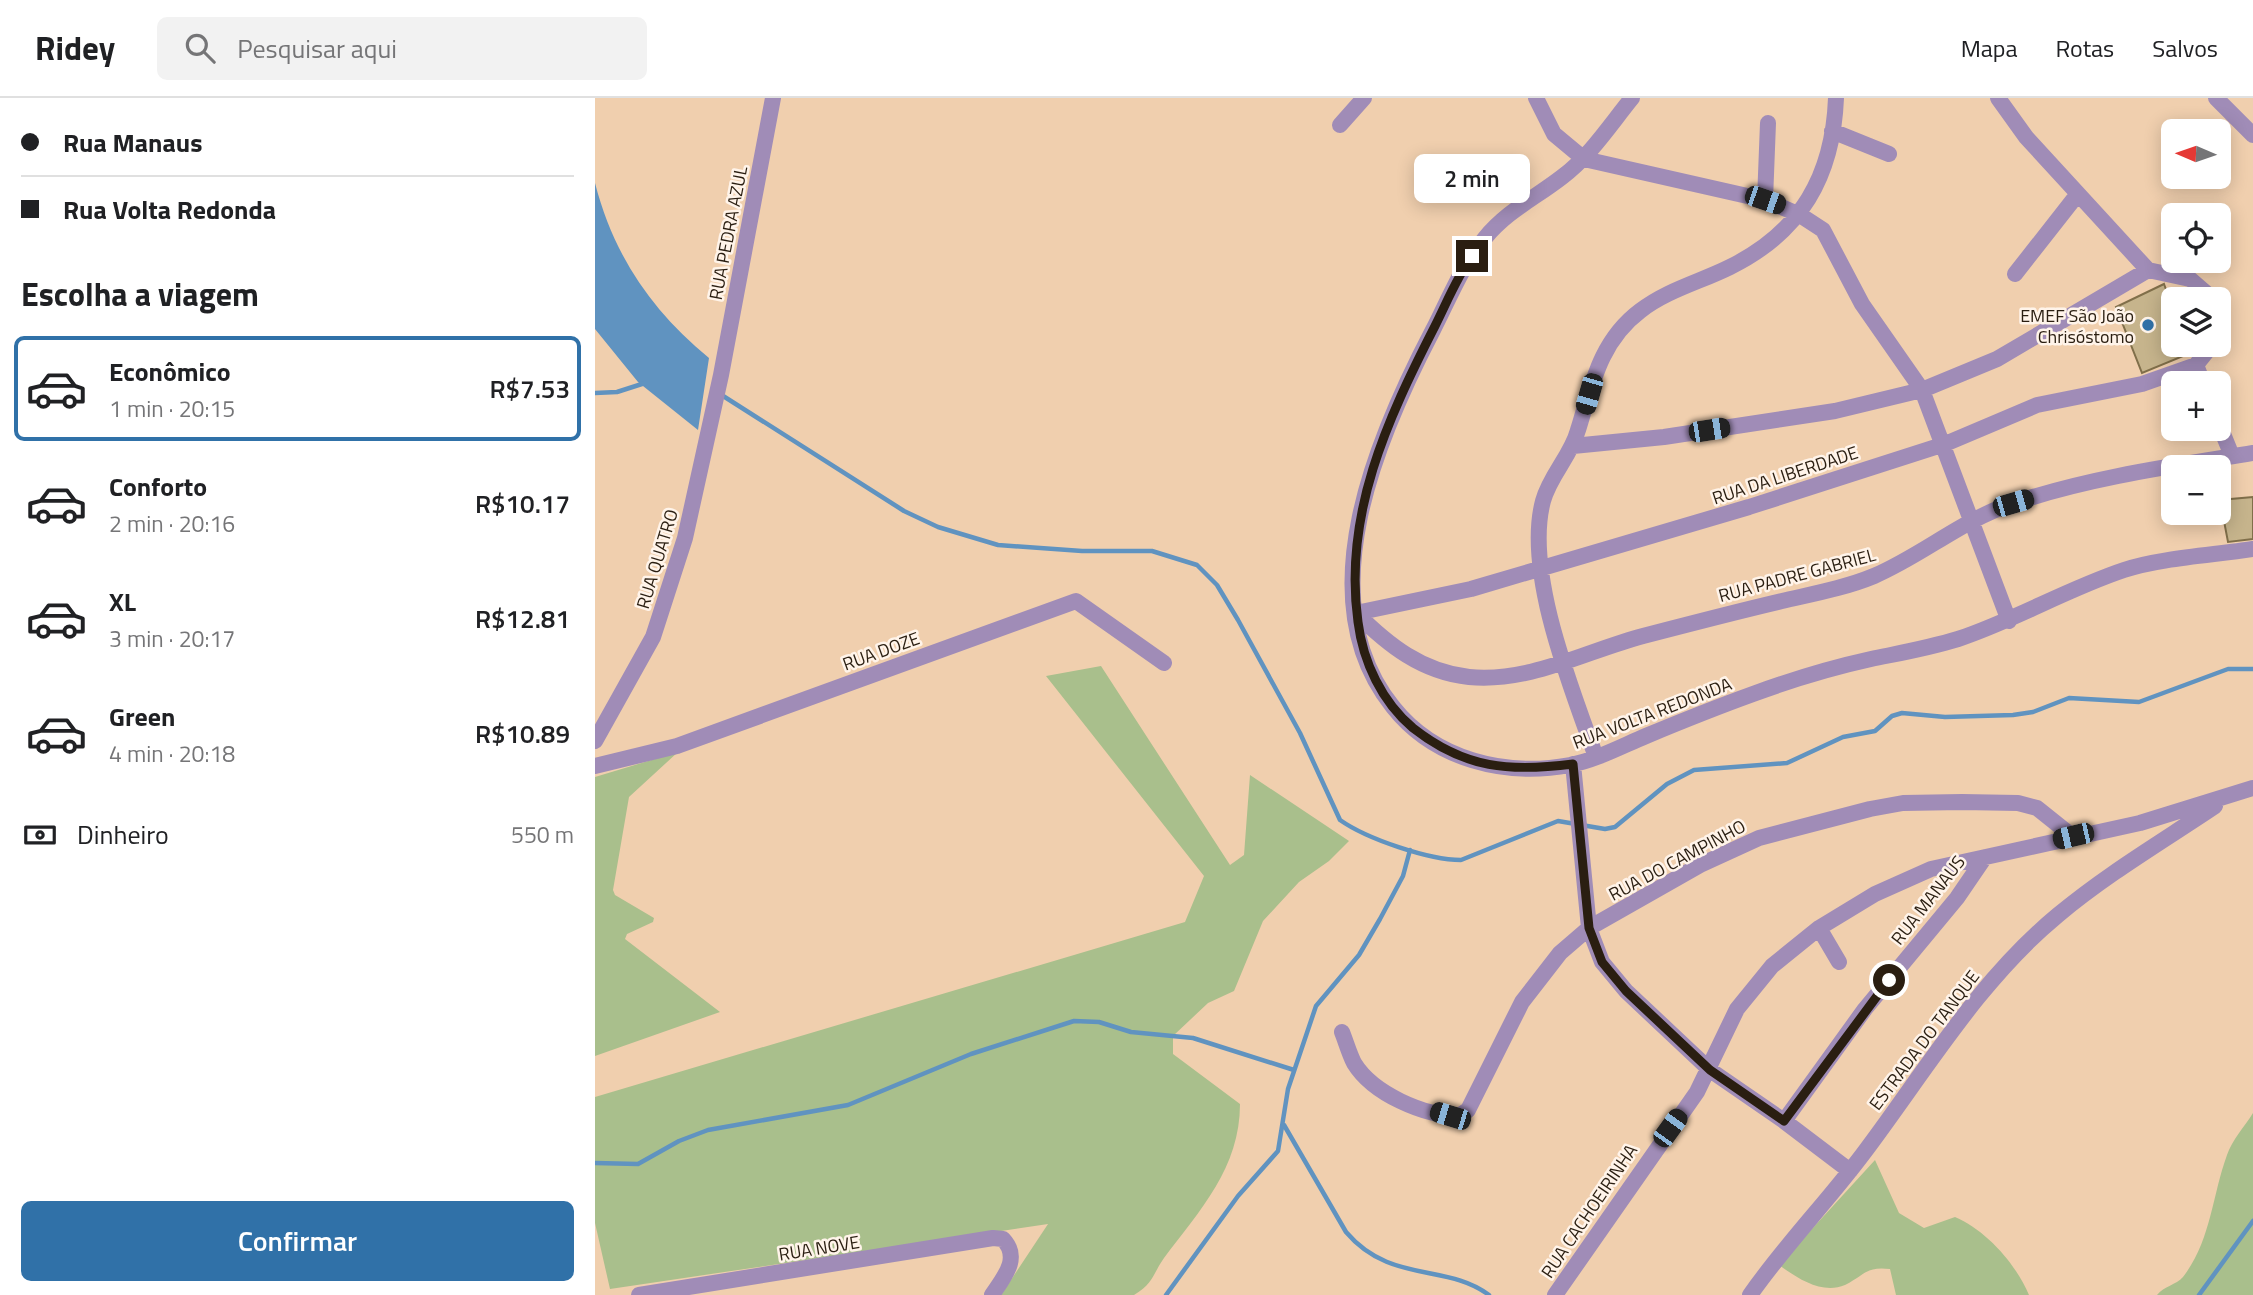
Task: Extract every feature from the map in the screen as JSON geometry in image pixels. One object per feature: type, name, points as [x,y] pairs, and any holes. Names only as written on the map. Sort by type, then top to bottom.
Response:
[{"type":"street","name":"RUA PEDRA AZUL","points":[[721,375],[773,98]]},
{"type":"street","points":[[1340,125],[1364,98]]},
{"type":"street","points":[[1536,98],[1554,134],[1584,159],[1765,200],[1800,215],[1823,230],[1862,304],[1922,390],[1945,444],[2009,621]]},
{"type":"street","name":"RUA VOLTA REDONDA","points":[[1632,98],[1584,159],[1561,178],[1514,208],[1481,242],[1464,268],[1408,377],[1375,459],[1360,512],[1353,560],[1356,612],[1364,649],[1380,688],[1403,720],[1446,750],[1495,767],[1532,769],[1573,764],[1597,757],[1703,712],[1785,682],[1847,665],[1925,649],[2009,621],[2126,569],[2253,549]]},
{"type":"street","points":[[1597,757],[1563,662],[1543,568],[1540,536],[1543,501],[1573,446],[1598,366],[1617,331],[1657,299],[1730,267],[1762,248],[1800,215],[1828,154],[1836,98]]},
{"type":"street","points":[[1998,98],[2026,137],[2148,270],[2190,279],[2199,287]]},
{"type":"street","points":[[2216,98],[2253,135]]},
{"type":"street","points":[[1765,200],[1768,123]]},
{"type":"street","points":[[1832,131],[1889,155]]},
{"type":"street","points":[[2015,274],[2077,195]]},
{"type":"street","points":[[1573,446],[1651,439],[1835,411],[1922,390],[1997,359],[2148,270]]},
{"type":"street","points":[[2198,371],[2196,365],[2202,357]]},
{"type":"street","name":"RUA DA LIBERDADE","points":[[1356,612],[1471,589],[1737,511],[1945,444],[2037,405],[2141,384],[2196,365]]},
{"type":"street","name":"RUA QUATRO","points":[[595,741],[653,637],[685,538],[721,375]]},
{"type":"street","points":[[2226,441],[2232,456]]},
{"type":"street","name":"RUA PADRE GABRIEL","points":[[1356,612],[1399,652],[1444,672],[1468,677],[1518,675],[1639,637],[1871,578],[1927,550],[1972,519],[2078,485],[2253,453]]},
{"type":"street","name":"RUA DOZE","points":[[595,766],[677,746],[1076,601],[1164,663]]},
{"type":"street","points":[[1573,764],[1589,928],[1598,954],[1612,976],[1710,1070],[1850,1171]]},
{"type":"street","name":"RUA MANAUS","points":[[1784,1121],[1865,1009],[1957,898],[1985,857],[2152,820],[2253,788]]},
{"type":"street","name":"ESTRADA DO TANQUE","points":[[1750,1295],[1796,1232],[1850,1171],[1956,1024],[2027,943],[2102,881],[2232,795]]},
{"type":"street","name":"RUA DO CAMPINHO","points":[[1342,1032],[1354,1062],[1369,1081],[1404,1102],[1459,1116],[1468,1110],[1523,1002],[1560,953],[1589,928],[1700,865],[1759,838],[1870,808],[1903,803],[2018,803],[2048,814],[2073,836]]},
{"type":"street","name":"RUA CACHOEIRINHA","points":[[1555,1295],[1710,1070],[1727,1028],[1754,986],[1789,950],[1819,928],[1898,882],[1931,869],[1985,857]]},
{"type":"street","points":[[1819,928],[1839,962]]},
{"type":"street","name":"RUA NOVE","points":[[639,1295],[993,1238],[1003,1239],[1011,1246],[1013,1258],[992,1295]]},
{"type":"green space","points":[[1101,666],[1230,865],[1244,855],[1250,775],[1349,841],[1329,861],[1299,882],[1263,921],[1234,991],[1208,1003],[1173,1036],[1173,1054],[1240,1104],[1238,1127],[1233,1148],[1216,1187],[1149,1283],[1134,1295],[1001,1295],[1048,1224],[610,1289],[595,1223],[595,1097],[1185,922],[1204,876],[1046,676]]},
{"type":"green space","points":[[678,752],[629,797],[613,890],[615,895],[654,918],[653,922],[627,934],[625,939],[720,1012],[595,1056],[595,777]]},
{"type":"green space","points":[[2253,1113],[2253,1295],[2157,1295],[2183,1277],[2200,1249],[2229,1149]]},
{"type":"green space","points":[[1875,1160],[1899,1213],[1924,1228],[1955,1217],[1967,1223],[1999,1249],[2029,1295],[1896,1295],[1890,1269],[1882,1268],[1870,1270],[1845,1285],[1828,1288],[1810,1284],[1779,1265]]},
{"type":"water","points":[[595,183],[613,234],[637,280],[669,321],[709,358],[698,430],[638,382],[595,329]]},
{"type":"building","name":"EMEF São João Chrisóstomo","points":[[2164,284],[2165,287],[2161,287],[2161,357],[2181,357],[2142,373],[2116,307]]},
{"type":"building","points":[[2253,497],[2253,539],[2228,542],[2225,525],[2231,525],[2231,499]]},
{"type":"waterway","points":[[595,393],[617,392],[645,383]]},
{"type":"waterway","points":[[720,394],[904,511],[938,527],[998,545],[1082,551],[1152,551],[1197,565],[1217,585],[1238,620],[1300,733],[1340,820],[1382,841],[1448,859],[1461,860],[1558,821],[1605,829],[1615,827],[1667,784],[1694,770],[1787,763],[1843,737],[1875,731],[1892,716],[1902,713],[1945,717],[2013,715],[2033,712],[2069,698],[2139,702],[2228,669],[2253,669]]},
{"type":"waterway","points":[[1166,1295],[1238,1196],[1278,1151],[1288,1089],[1316,1006],[1359,955],[1403,876],[1410,850]]},
{"type":"waterway","points":[[595,1163],[638,1164],[679,1141],[708,1130],[848,1105],[971,1054],[1074,1021],[1099,1022],[1131,1032],[1193,1038],[1294,1070]]},
{"type":"waterway","points":[[1284,1125],[1346,1232],[1363,1248],[1381,1259],[1455,1279],[1473,1285],[1489,1295]]},
{"type":"waterway","points":[[2199,1295],[2253,1221]]},
{"type":"place","name":"EMEF São João Chrisóstomo","points":[[2148,325]]},
{"type":"route","points":[[1472,256],[1408,377],[1375,459],[1357,524],[1353,583],[1360,637],[1367,662],[1380,688],[1403,720],[1446,750],[1472,761],[1513,770],[1573,764],[1589,928],[1602,962],[1626,991],[1710,1070],[1784,1121],[1889,980]]}]
